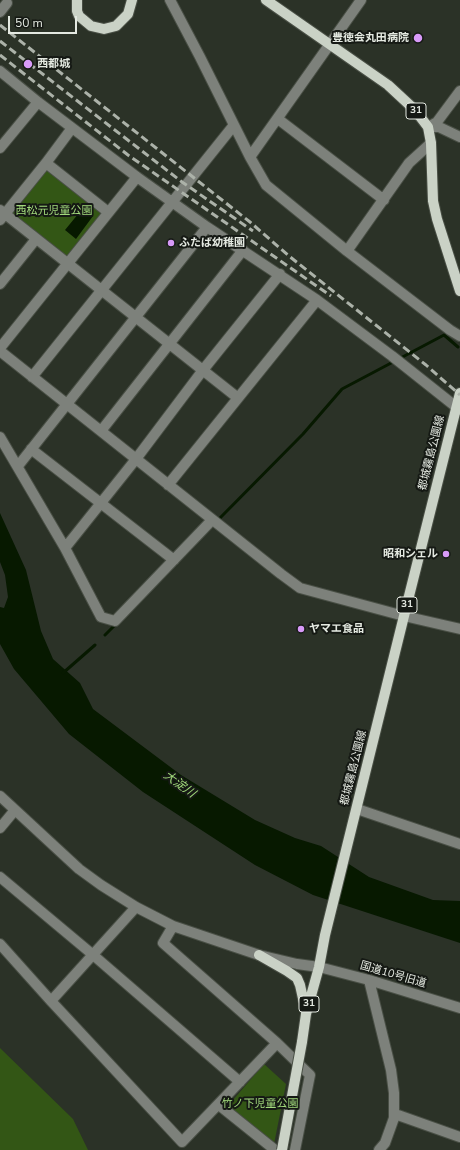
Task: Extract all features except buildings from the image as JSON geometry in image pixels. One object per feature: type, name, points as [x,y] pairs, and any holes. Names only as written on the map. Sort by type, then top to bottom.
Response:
[{"type":"main road","points":[[77,0],[77,12],[79,16],[91,26],[104,29],[116,26],[128,14],[132,0]]},
{"type":"main road","name":"31","points":[[266,0],[388,85],[415,110],[428,127],[432,143],[433,201],[437,219],[460,290]]},
{"type":"main road","name":"都城霧島公園線","points":[[282,1150],[306,1014],[319,967],[404,616],[458,408],[460,393]]},
{"type":"main road","points":[[260,955],[297,978],[300,985],[306,1014]]},
{"type":"street","points":[[170,0],[266,185],[347,251],[450,330],[460,336]]},
{"type":"street","points":[[250,156],[278,119],[361,0]]},
{"type":"street","points":[[0,12],[6,1]]},
{"type":"street","points":[[2,77],[38,102],[171,202],[317,300],[458,408]]},
{"type":"street","points":[[428,127],[437,122],[460,91]]},
{"type":"street","points":[[0,148],[38,102]]},
{"type":"street","points":[[278,119],[384,200]]},
{"type":"street","points":[[32,376],[102,291],[171,202],[234,125]]},
{"type":"street","points":[[428,127],[439,127],[460,137]]},
{"type":"street","points":[[72,128],[46,163],[2,215],[36,239],[238,398]]},
{"type":"street","points":[[347,251],[409,163],[432,143]]},
{"type":"street","points":[[46,163],[108,212]]},
{"type":"street","points":[[137,177],[0,350],[168,485],[300,588],[404,616],[460,629]]},
{"type":"street","points":[[18,466],[207,227]]},
{"type":"street","points":[[0,284],[36,239]]},
{"type":"street","points":[[102,431],[243,250]]},
{"type":"street","points":[[65,548],[136,459],[203,370],[280,274]]},
{"type":"street","points":[[168,485],[317,300]]},
{"type":"street","points":[[0,437],[65,548],[101,617],[115,621],[174,560],[215,522]]},
{"type":"street","points":[[31,449],[174,560]]},
{"type":"street","name":"国道10号旧道","points":[[0,796],[79,869],[136,907],[172,926],[260,955],[297,964],[319,967],[369,980],[460,1008]]},
{"type":"street","points":[[0,828],[15,810]]},
{"type":"street","points":[[356,813],[460,844]]},
{"type":"street","points":[[0,877],[92,954],[240,1082]]},
{"type":"street","points":[[50,1001],[136,907]]},
{"type":"street","points":[[172,926],[164,943],[277,1042],[310,1075],[295,1150]]},
{"type":"street","points":[[0,944],[50,1001],[182,1142],[219,1105],[277,1042]]},
{"type":"street","points":[[369,980],[391,1070],[394,1093],[395,1114],[385,1148]]},
{"type":"street","points":[[219,1105],[275,1150]]},
{"type":"street","points":[[395,1114],[460,1137]]},
{"type":"green space","name":"西松元児童公園","points":[[46,163],[108,212],[68,264],[5,214]]},
{"type":"green space","points":[[0,1048],[73,1119],[88,1150],[0,1150]]},
{"type":"green space","name":"竹ノ下児童公園","points":[[264,1064],[286,1084],[274,1144],[227,1107]]},
{"type":"water","points":[[83,208],[93,216],[76,239],[65,230]]},
{"type":"water","name":"大淀川","points":[[0,513],[26,570],[41,631],[53,659],[80,683],[93,709],[181,775],[255,820],[295,838],[321,846],[369,877],[433,900],[460,901],[460,943],[313,895],[255,865],[143,792],[69,734],[14,669],[0,644],[0,607],[4,608],[8,597],[5,575],[0,562]]},
{"type":"waterway","points":[[217,521],[303,434],[342,389],[444,335],[458,347]]},
{"type":"waterway","points":[[105,635],[116,624]]},
{"type":"waterway","points":[[63,673],[95,645]]},
{"type":"railway","points":[[0,25],[250,222],[289,256],[426,365],[460,395]]},
{"type":"railway","points":[[0,41],[182,182],[253,231]]},
{"type":"railway","points":[[0,55],[128,155],[331,296]]},
{"type":"place","name":"豊徳会丸田病院","points":[[418,38]]},
{"type":"place","name":"西都城","points":[[28,64]]},
{"type":"place","name":"ふたば幼稚園","points":[[171,243]]},
{"type":"place","name":"昭和シェル","points":[[446,554]]},
{"type":"place","name":"ヤマエ食品","points":[[301,629]]}]
